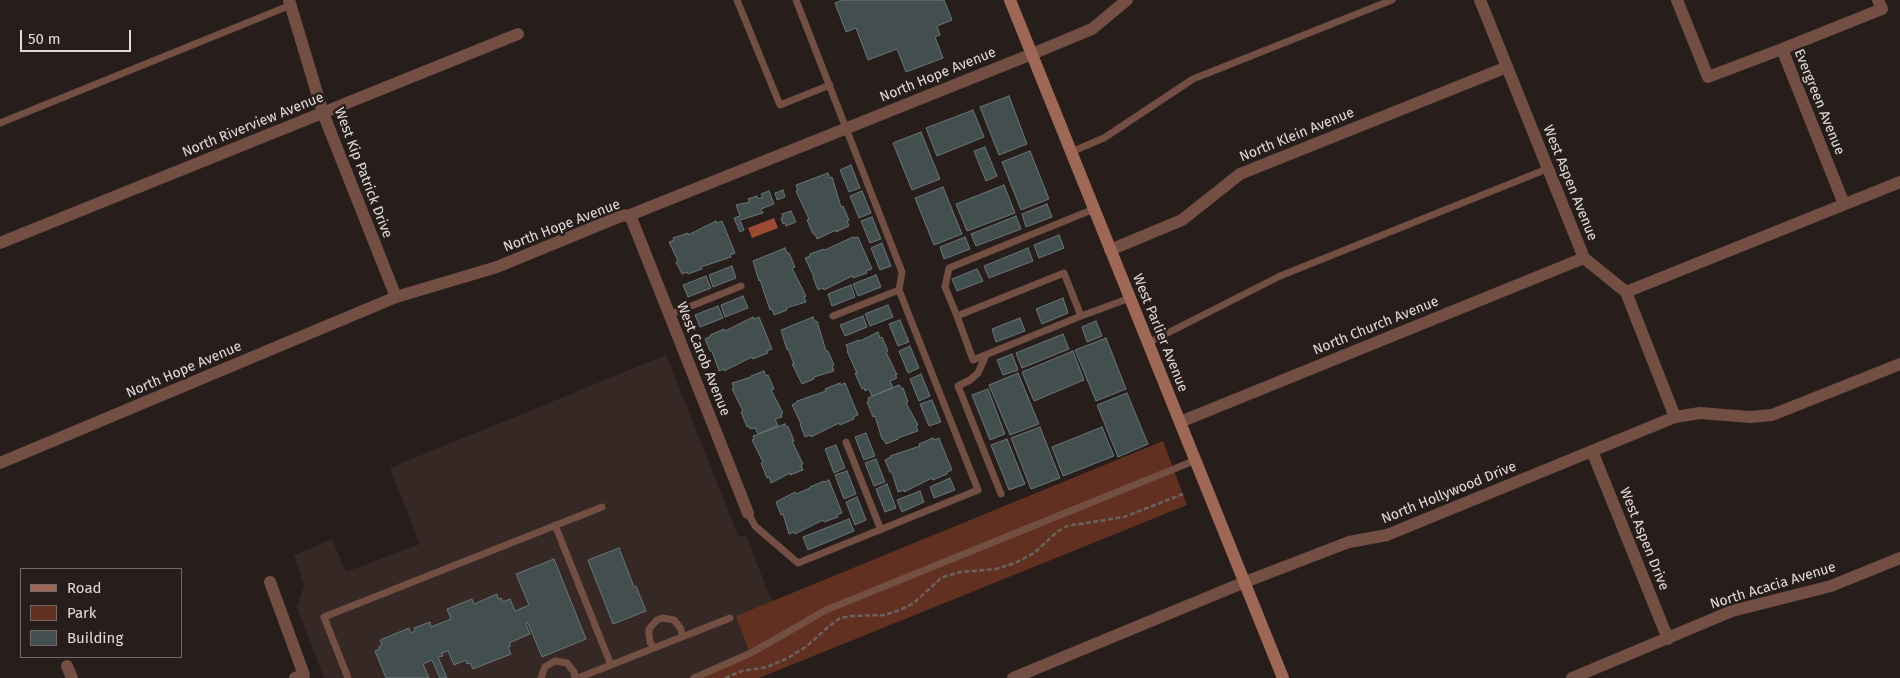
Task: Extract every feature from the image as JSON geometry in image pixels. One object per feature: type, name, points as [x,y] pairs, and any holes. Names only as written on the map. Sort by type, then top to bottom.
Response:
[{"type":"street","name":"West Parlier Avenue","points":[[1010,0],[1283,678]]},
{"type":"street","name":"North Hope Avenue","points":[[0,463],[396,297],[497,267],[621,216],[630,215],[1032,54],[1092,29],[1127,0]]},
{"type":"street","name":"West Aspen Avenue","points":[[1480,0],[1584,258],[1626,292],[1675,417]]},
{"type":"street","name":"Evergreen Avenue","points":[[1677,0],[1708,77],[1782,48],[1844,204]]},
{"type":"street","points":[[1782,48],[1882,9],[1878,0]]},
{"type":"street","name":"West Kip Patrick Drive","points":[[290,3],[323,113],[396,297]]},
{"type":"street","name":"North Riverview Avenue","points":[[0,243],[518,34]]},
{"type":"street","name":"North Klein Avenue","points":[[1110,250],[1182,220],[1240,174],[1507,67]]},
{"type":"street","points":[[1626,292],[1900,182]]},
{"type":"street","name":"West Carob Avenue","points":[[630,215],[748,514]]},
{"type":"street","name":"North Church Avenue","points":[[1180,422],[1584,258]]},
{"type":"street","name":"North Hollywood Drive","points":[[1013,678],[1034,674],[1245,582],[1349,542],[1387,535],[1675,417],[1700,413],[1750,417],[1772,415],[1900,364]]},
{"type":"street","name":"West Aspen Drive","points":[[1592,451],[1668,639]]},
{"type":"street","name":"North Acacia Avenue","points":[[1572,678],[1732,611],[1831,586],[1900,558]]},
{"type":"street","points":[[270,582],[299,677]]},
{"type":"street","points":[[67,666],[72,678]]},
{"type":"lane","points":[[737,0],[780,105],[830,85]]},
{"type":"lane","points":[[748,514],[755,526],[798,563],[978,490],[899,290],[902,272],[796,0]]},
{"type":"lane","points":[[1071,152],[1104,138],[1193,80],[1392,0]]},
{"type":"lane","points":[[0,123],[290,3]]},
{"type":"lane","points":[[1148,343],[1280,276],[1547,169]]},
{"type":"lane","points":[[978,373],[945,287],[949,268],[1094,209]]},
{"type":"lane","points":[[957,316],[1064,273],[1081,316]]},
{"type":"lane","points":[[669,315],[741,286]]},
{"type":"lane","points":[[833,316],[899,290]]},
{"type":"lane","points":[[973,360],[1130,298]]},
{"type":"lane","points":[[986,355],[978,373],[970,380],[958,386],[1001,494]]},
{"type":"lane","points":[[846,442],[881,530]]},
{"type":"lane","points":[[694,678],[753,652],[826,610],[1196,460]]},
{"type":"lane","points":[[348,678],[324,617],[602,507]]},
{"type":"lane","points":[[555,525],[611,665]]},
{"type":"lane","points":[[654,648],[650,642],[649,629],[657,620],[662,618],[674,620],[681,629],[682,637]]},
{"type":"lane","points":[[541,678],[545,667],[556,661],[567,663],[577,678],[730,618]]},
{"type":"path","points":[[725,678],[742,671],[767,667],[788,658],[799,652],[840,618],[884,615],[907,607],[946,576],[961,572],[996,569],[1015,563],[1034,553],[1057,532],[1067,526],[1124,517],[1183,494]]},
{"type":"shaded area","points":[[774,218],[778,228],[752,238],[748,228]]},
{"type":"shaded area","points":[[666,355],[738,536],[746,536],[772,602],[758,678],[324,678],[297,607],[304,586],[294,555],[332,539],[346,572],[420,544],[390,468]]},
{"type":"green space","points":[[1163,441],[1187,505],[759,678],[694,678],[750,653],[736,616]]},
{"type":"building","points":[[842,0],[944,0],[952,20],[937,26],[940,35],[935,37],[943,58],[906,72],[897,49],[868,60],[856,28],[846,32],[835,3]]},
{"type":"building","points":[[1009,96],[1027,144],[999,155],[980,107]]},
{"type":"building","points":[[973,110],[984,137],[937,156],[926,128]]},
{"type":"building","points":[[921,132],[940,179],[912,190],[893,143]]},
{"type":"building","points":[[985,147],[997,176],[986,181],[974,151]]},
{"type":"building","points":[[1030,151],[1049,199],[1021,210],[1002,162]]},
{"type":"building","points":[[851,165],[860,188],[849,192],[840,170]]},
{"type":"building","points":[[828,173],[830,178],[832,177],[841,207],[843,206],[849,220],[847,221],[849,226],[817,239],[807,220],[809,219],[796,191],[798,190],[796,185]]},
{"type":"building","points":[[1004,185],[1015,213],[967,231],[956,204]]},
{"type":"building","points":[[943,187],[962,234],[934,245],[915,198]]},
{"type":"building","points":[[783,190],[785,197],[777,200],[775,193]]},
{"type":"building","points":[[769,191],[774,204],[761,209],[763,213],[740,220],[744,230],[740,232],[734,218],[740,216],[736,205],[750,202],[748,199],[757,196],[758,199],[763,197],[761,194]]},
{"type":"building","points":[[862,191],[871,213],[859,218],[850,196]]},
{"type":"building","points":[[1047,204],[1052,217],[1026,227],[1022,214]]},
{"type":"building","points":[[791,211],[796,222],[786,226],[781,218],[783,217],[782,214]]},
{"type":"building","points":[[1016,216],[1021,229],[976,246],[971,234]]},
{"type":"building","points":[[872,217],[881,239],[870,243],[861,221]]},
{"type":"building","points":[[716,221],[717,223],[722,221],[735,253],[730,255],[731,257],[701,267],[702,269],[682,274],[669,242],[674,240],[673,238],[688,233],[688,235]]},
{"type":"building","points":[[1059,235],[1064,248],[1039,258],[1034,245]]},
{"type":"building","points":[[853,237],[858,237],[872,269],[866,271],[867,273],[853,278],[852,276],[824,290],[823,288],[818,290],[805,258],[810,256],[810,254],[825,250]]},
{"type":"building","points":[[965,237],[970,249],[944,259],[940,247]]},
{"type":"building","points":[[882,243],[891,266],[880,270],[871,248]]},
{"type":"building","points":[[785,248],[795,267],[792,268],[806,296],[804,297],[806,302],[786,308],[787,310],[774,315],[772,309],[770,310],[753,261]]},
{"type":"building","points":[[1028,248],[1033,261],[989,278],[984,266]]},
{"type":"building","points":[[732,266],[736,278],[713,287],[709,275]]},
{"type":"building","points":[[977,269],[983,281],[957,291],[952,279]]},
{"type":"building","points":[[876,275],[881,287],[858,296],[853,284]]},
{"type":"building","points":[[706,276],[711,288],[688,297],[683,285]]},
{"type":"building","points":[[851,285],[855,297],[832,306],[828,294]]},
{"type":"building","points":[[743,296],[748,308],[725,317],[721,305]]},
{"type":"building","points":[[1063,298],[1068,313],[1042,324],[1036,309]]},
{"type":"building","points":[[888,305],[893,317],[870,326],[865,314]]},
{"type":"building","points":[[718,306],[723,318],[700,327],[695,315]]},
{"type":"building","points":[[863,316],[867,327],[845,336],[840,325]]},
{"type":"building","points":[[753,317],[754,319],[759,317],[772,349],[767,351],[768,353],[753,359],[752,357],[724,371],[724,369],[719,371],[712,351],[710,351],[705,339],[710,335],[724,329],[725,331]]},
{"type":"building","points":[[813,317],[815,322],[817,321],[826,351],[828,351],[834,365],[832,366],[834,371],[814,377],[814,379],[802,384],[792,364],[794,364],[787,350],[781,330]]},
{"type":"building","points":[[1020,318],[1025,331],[996,342],[992,329]]},
{"type":"building","points":[[900,320],[909,342],[898,346],[889,324]]},
{"type":"building","points":[[1096,321],[1102,336],[1087,342],[1082,327]]},
{"type":"building","points":[[878,332],[888,351],[886,352],[897,378],[890,381],[893,388],[872,396],[869,389],[865,391],[864,388],[862,389],[846,345],[860,341]]},
{"type":"building","points":[[1063,334],[1069,349],[1022,368],[1016,353]]},
{"type":"building","points":[[1106,338],[1126,389],[1096,401],[1075,350]]},
{"type":"building","points":[[910,346],[919,368],[908,373],[899,351]]},
{"type":"building","points":[[1073,351],[1084,380],[1034,401],[1022,372]]},
{"type":"building","points":[[1012,354],[1018,370],[1003,375],[997,360]]},
{"type":"building","points":[[764,371],[766,376],[768,375],[774,389],[771,390],[783,413],[781,414],[782,417],[775,419],[778,426],[758,434],[755,428],[750,429],[749,426],[747,427],[741,412],[743,411],[732,389],[734,389],[732,383]]},
{"type":"building","points":[[1018,373],[1039,424],[1010,435],[989,385]]},
{"type":"building","points":[[921,374],[930,396],[919,401],[910,379]]},
{"type":"building","points":[[840,383],[840,385],[845,383],[858,415],[853,417],[854,419],[840,425],[839,423],[811,437],[810,435],[805,437],[792,405],[797,401],[826,391],[825,389]]},
{"type":"building","points":[[899,385],[903,388],[908,402],[906,403],[918,425],[916,426],[918,431],[886,444],[882,439],[875,416],[873,417],[867,402],[869,401],[868,398]]},
{"type":"building","points":[[988,389],[1005,434],[990,440],[972,395]]},
{"type":"building","points":[[1127,393],[1148,444],[1118,457],[1097,405]]},
{"type":"building","points":[[932,400],[941,422],[929,426],[920,404]]},
{"type":"building","points":[[785,424],[786,427],[788,426],[794,441],[792,441],[803,464],[801,465],[803,470],[790,475],[790,473],[771,483],[769,477],[767,478],[761,463],[763,462],[752,440],[754,439],[753,436]]},
{"type":"building","points":[[1040,427],[1060,478],[1031,489],[1011,438]]},
{"type":"building","points":[[1102,427],[1114,456],[1063,476],[1052,447]]},
{"type":"building","points":[[866,433],[875,456],[864,460],[855,437]]},
{"type":"building","points":[[933,438],[934,440],[939,438],[952,470],[947,472],[947,474],[933,480],[932,478],[904,492],[904,490],[898,492],[892,472],[890,472],[885,460],[890,456],[920,446],[919,444]]},
{"type":"building","points":[[1007,439],[1025,484],[1009,490],[991,445]]},
{"type":"building","points":[[836,445],[845,468],[834,473],[825,449]]},
{"type":"building","points":[[876,459],[885,482],[874,486],[865,463]]},
{"type":"building","points":[[847,471],[856,494],[844,499],[835,475]]},
{"type":"building","points":[[950,478],[955,490],[934,498],[930,487]]},
{"type":"building","points":[[829,480],[842,513],[837,515],[838,517],[824,522],[823,520],[795,534],[794,532],[789,534],[783,514],[781,515],[776,502],[795,492],[796,494]]},
{"type":"building","points":[[887,484],[896,508],[885,512],[876,489]]},
{"type":"building","points":[[920,491],[924,502],[902,512],[897,500]]},
{"type":"building","points":[[857,497],[866,520],[855,525],[846,502]]},
{"type":"building","points":[[849,519],[854,531],[808,550],[803,537]]},
{"type":"building","points":[[619,548],[634,587],[636,586],[646,611],[613,624],[588,560]]},
{"type":"building","points":[[554,559],[586,639],[542,657],[528,623],[526,624],[530,634],[509,643],[511,646],[508,647],[511,654],[473,669],[470,663],[467,664],[466,660],[454,665],[448,651],[442,653],[443,656],[438,657],[447,678],[440,678],[432,660],[423,664],[429,678],[386,678],[375,651],[382,645],[380,640],[409,628],[411,633],[415,631],[414,628],[430,622],[431,627],[451,619],[447,609],[472,599],[474,604],[497,594],[498,599],[501,598],[503,602],[510,599],[515,611],[529,605],[516,574]]}]
